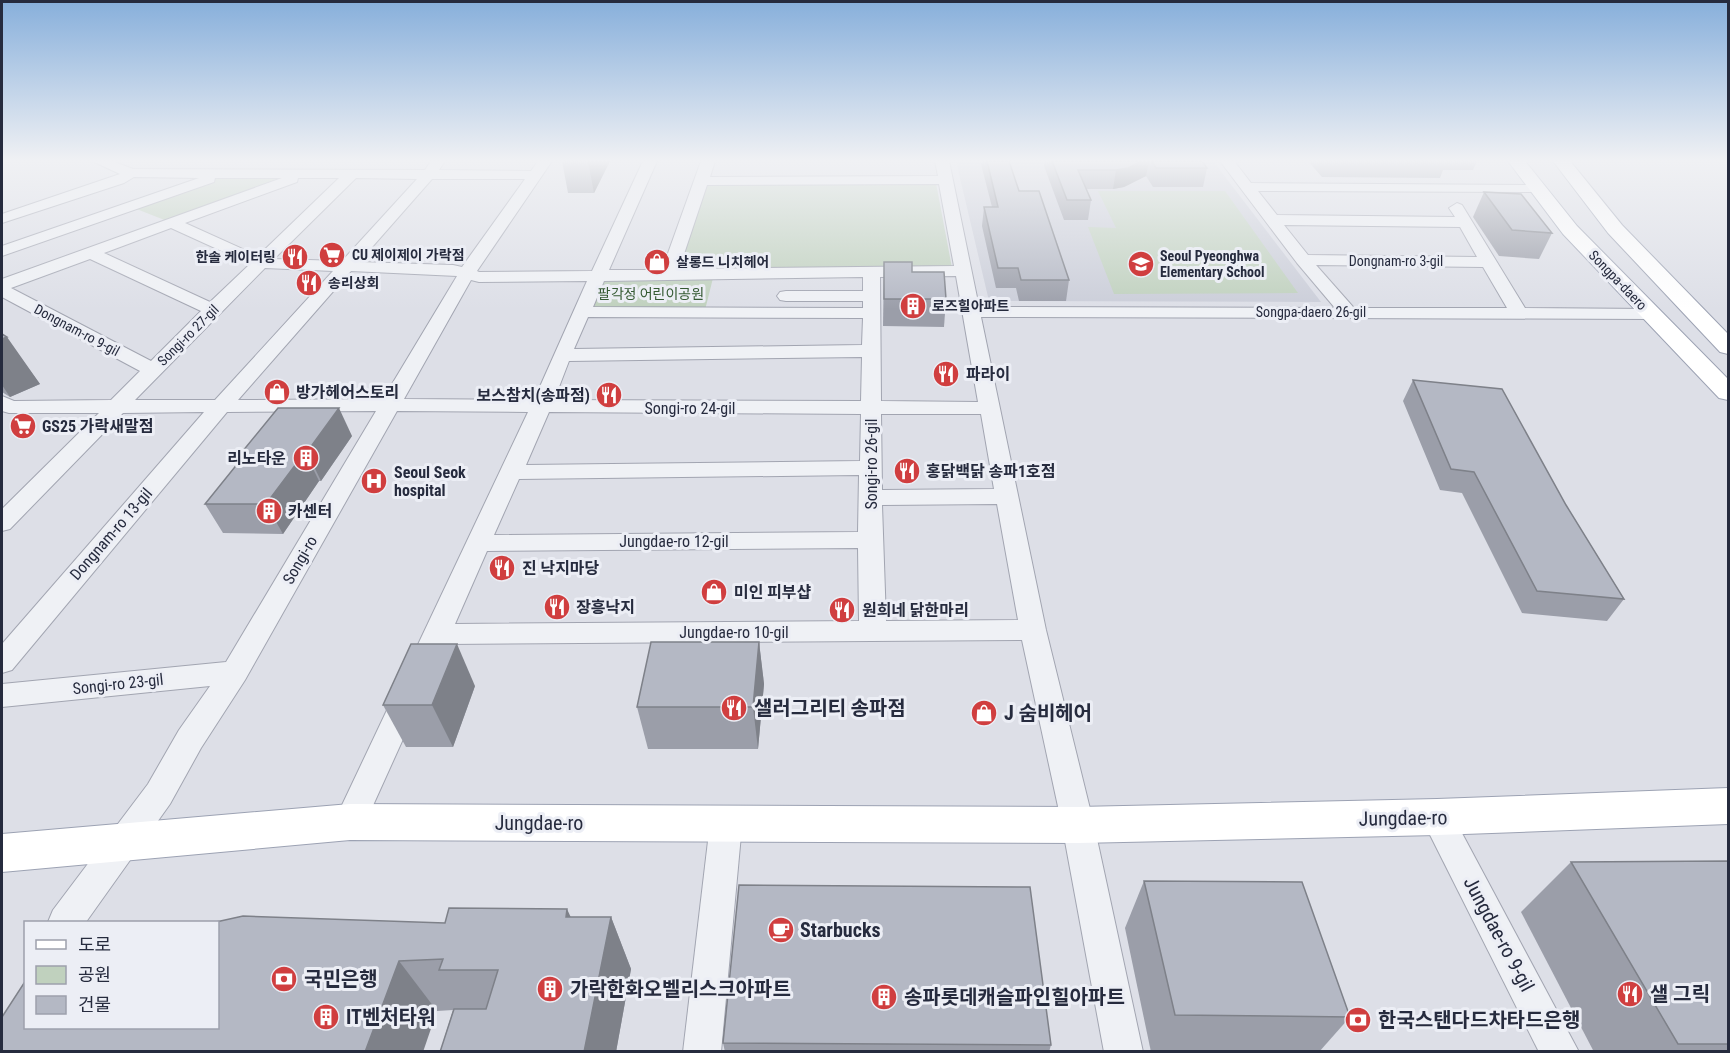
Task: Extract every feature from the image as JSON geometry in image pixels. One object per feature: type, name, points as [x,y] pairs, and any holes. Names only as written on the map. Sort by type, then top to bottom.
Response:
[{"type":"main road","name":"Songpa-daero","points":[[1554,210],[1570,230],[1728,393]]},
{"type":"main road","name":"Songpa-daero","points":[[1600,210],[1728,347]]},
{"type":"main road","name":"Jungdae-ro","points":[[2,853],[350,822],[1078,825],[1437,817],[1728,806]]},
{"type":"street","points":[[2,219],[29,210]]},
{"type":"street","points":[[2,251],[119,210]]},
{"type":"street","name":"Dongnam-ro 9-gil","points":[[2,287],[206,210]]},
{"type":"street","name":"Songi-ro 27-gil","points":[[115,408],[315,210]]},
{"type":"street","points":[[220,407],[396,210]]},
{"type":"street","name":"Songi-ro","points":[[66,921],[159,794],[190,739],[235,672],[467,273],[511,210]]},
{"type":"street","points":[[350,822],[541,407],[561,355],[628,210]]},
{"type":"street","points":[[669,274],[691,210]]},
{"type":"street","points":[[952,210],[1033,630],[1078,825],[1124,1052]]},
{"type":"street","points":[[1266,210],[1303,260],[1348,312]]},
{"type":"street","points":[[1458,210],[1518,312]]},
{"type":"street","points":[[1274,220],[1465,222]]},
{"type":"street","points":[[172,223],[261,263],[453,270],[479,276],[964,271]]},
{"type":"street","points":[[91,253],[212,310]]},
{"type":"street","name":"Dongnam-ro 3-gil","points":[[1303,260],[1488,262]]},
{"type":"street","name":"Songi-ro 26-gil","points":[[872,272],[870,540],[873,632]]},
{"type":"street","points":[[712,304],[720,274]]},
{"type":"street","name":"Dongnam-ro 9-gil","points":[[2,287],[153,370]]},
{"type":"street","points":[[581,312],[712,304],[872,304]]},
{"type":"street","name":"Songpa-daero 26-gil","points":[[972,312],[1650,314]]},
{"type":"street","points":[[561,355],[872,351]]},
{"type":"street","points":[[4,408],[390,405]]},
{"type":"street","name":"Songi-ro 24-gil","points":[[390,405],[990,408]]},
{"type":"street","name":"Dongnam-ro 13-gil","points":[[2,662],[220,407]]},
{"type":"street","points":[[2,523],[115,408]]},
{"type":"street","points":[[510,472],[871,468]]},
{"type":"street","points":[[871,498],[1007,496]]},
{"type":"street","name":"Jungdae-ro 12-gil","points":[[477,543],[870,540]]},
{"type":"street","name":"Jungdae-ro 10-gil","points":[[435,634],[1033,630]]},
{"type":"street","name":"Songi-ro 23-gil","points":[[2,695],[235,672]]},
{"type":"street","name":"Jungdae-ro 9-gil","points":[[1437,817],[1560,1052]]},
{"type":"street","points":[[702,1052],[726,824]]},
{"type":"shaded area","points":[[968,210],[1251,210],[1321,302],[989,301]]},
{"type":"green space","points":[[139,210],[197,210],[167,221]]},
{"type":"green space","points":[[696,210],[941,210],[952,268],[674,272]]},
{"type":"green space","points":[[1107,210],[1239,210],[1298,293],[1114,294],[1088,227],[1116,228]]},
{"type":"green space","name":"팔각정 어린이공원","points":[[601,278],[713,278],[705,310],[586,310]]},
{"type":"building","points":[[985,210],[1045,210],[1069,280],[1021,280],[1018,268],[998,268]]},
{"type":"building","points":[[1497,210],[1534,210],[1552,233],[1512,230]]},
{"type":"building","points":[[884,262],[912,262],[912,272],[944,272],[946,299],[884,299]]},
{"type":"building","points":[[1413,380],[1502,389],[1566,505],[1624,599],[1537,591],[1474,472],[1451,469]]},
{"type":"building","points":[[278,408],[339,408],[266,504],[205,504],[247,452],[242,452]]},
{"type":"building","points":[[651,642],[759,642],[753,707],[637,707]]},
{"type":"building","points":[[411,644],[457,644],[432,705],[383,705]]},
{"type":"building","points":[[1728,861],[1728,1044],[1678,1044],[1571,862]]},
{"type":"building","points":[[1144,881],[1302,882],[1350,1017],[1175,1015]]},
{"type":"building","points":[[739,885],[1030,887],[1051,1045],[723,1043]]},
{"type":"building","points":[[449,908],[567,909],[566,917],[611,917],[584,1052],[440,1052],[454,1009],[486,1009],[498,970],[439,970],[443,959],[399,961],[365,1052],[2,1052],[2,1017],[24,983],[24,1029],[219,1029],[219,921],[243,916],[445,923]]},
{"type":"place","name":"CU 제이제이 가락점","points":[[332,255]]},
{"type":"place","name":"한솔 케이터링","points":[[295,257]]},
{"type":"place","name":"살롱드 니치헤어","points":[[657,262]]},
{"type":"place","name":"Seoul Pyeonghwa Elementary School","points":[[1141,264]]},
{"type":"place","name":"송리상회","points":[[309,283]]},
{"type":"place","name":"로즈힐아파트","points":[[913,306]]},
{"type":"place","name":"파라이","points":[[946,374]]},
{"type":"place","name":"방가헤어스토리","points":[[277,392]]},
{"type":"place","name":"보스참치(송파점)","points":[[609,395]]},
{"type":"place","name":"GS25 가락새말점","points":[[23,426]]},
{"type":"place","name":"리노타운","points":[[306,458]]},
{"type":"place","name":"홍닭백닭 송파1호점","points":[[907,471]]},
{"type":"place","name":"Seoul Seok hospital","points":[[374,481]]},
{"type":"place","name":"카센터","points":[[269,511]]},
{"type":"place","name":"진 낙지마당","points":[[502,568]]},
{"type":"place","name":"미인 피부샵","points":[[714,592]]},
{"type":"place","name":"장흥낙지","points":[[557,607]]},
{"type":"place","name":"원희네 닭한마리","points":[[842,610]]},
{"type":"place","name":"샐러그리티 송파점","points":[[734,708]]},
{"type":"place","name":"J 숨비헤어","points":[[984,713]]},
{"type":"place","name":"Starbucks","points":[[781,930]]},
{"type":"place","name":"국민은행","points":[[284,979]]},
{"type":"place","name":"가락한화오벨리스크아파트","points":[[550,989]]},
{"type":"place","name":"샐 그릭","points":[[1630,994]]},
{"type":"place","name":"송파롯데캐슬파인힐아파트","points":[[884,997]]},
{"type":"place","name":"IT벤처타워","points":[[326,1017]]},
{"type":"place","name":"한국스탠다드차타드은행","points":[[1358,1020]]}]
